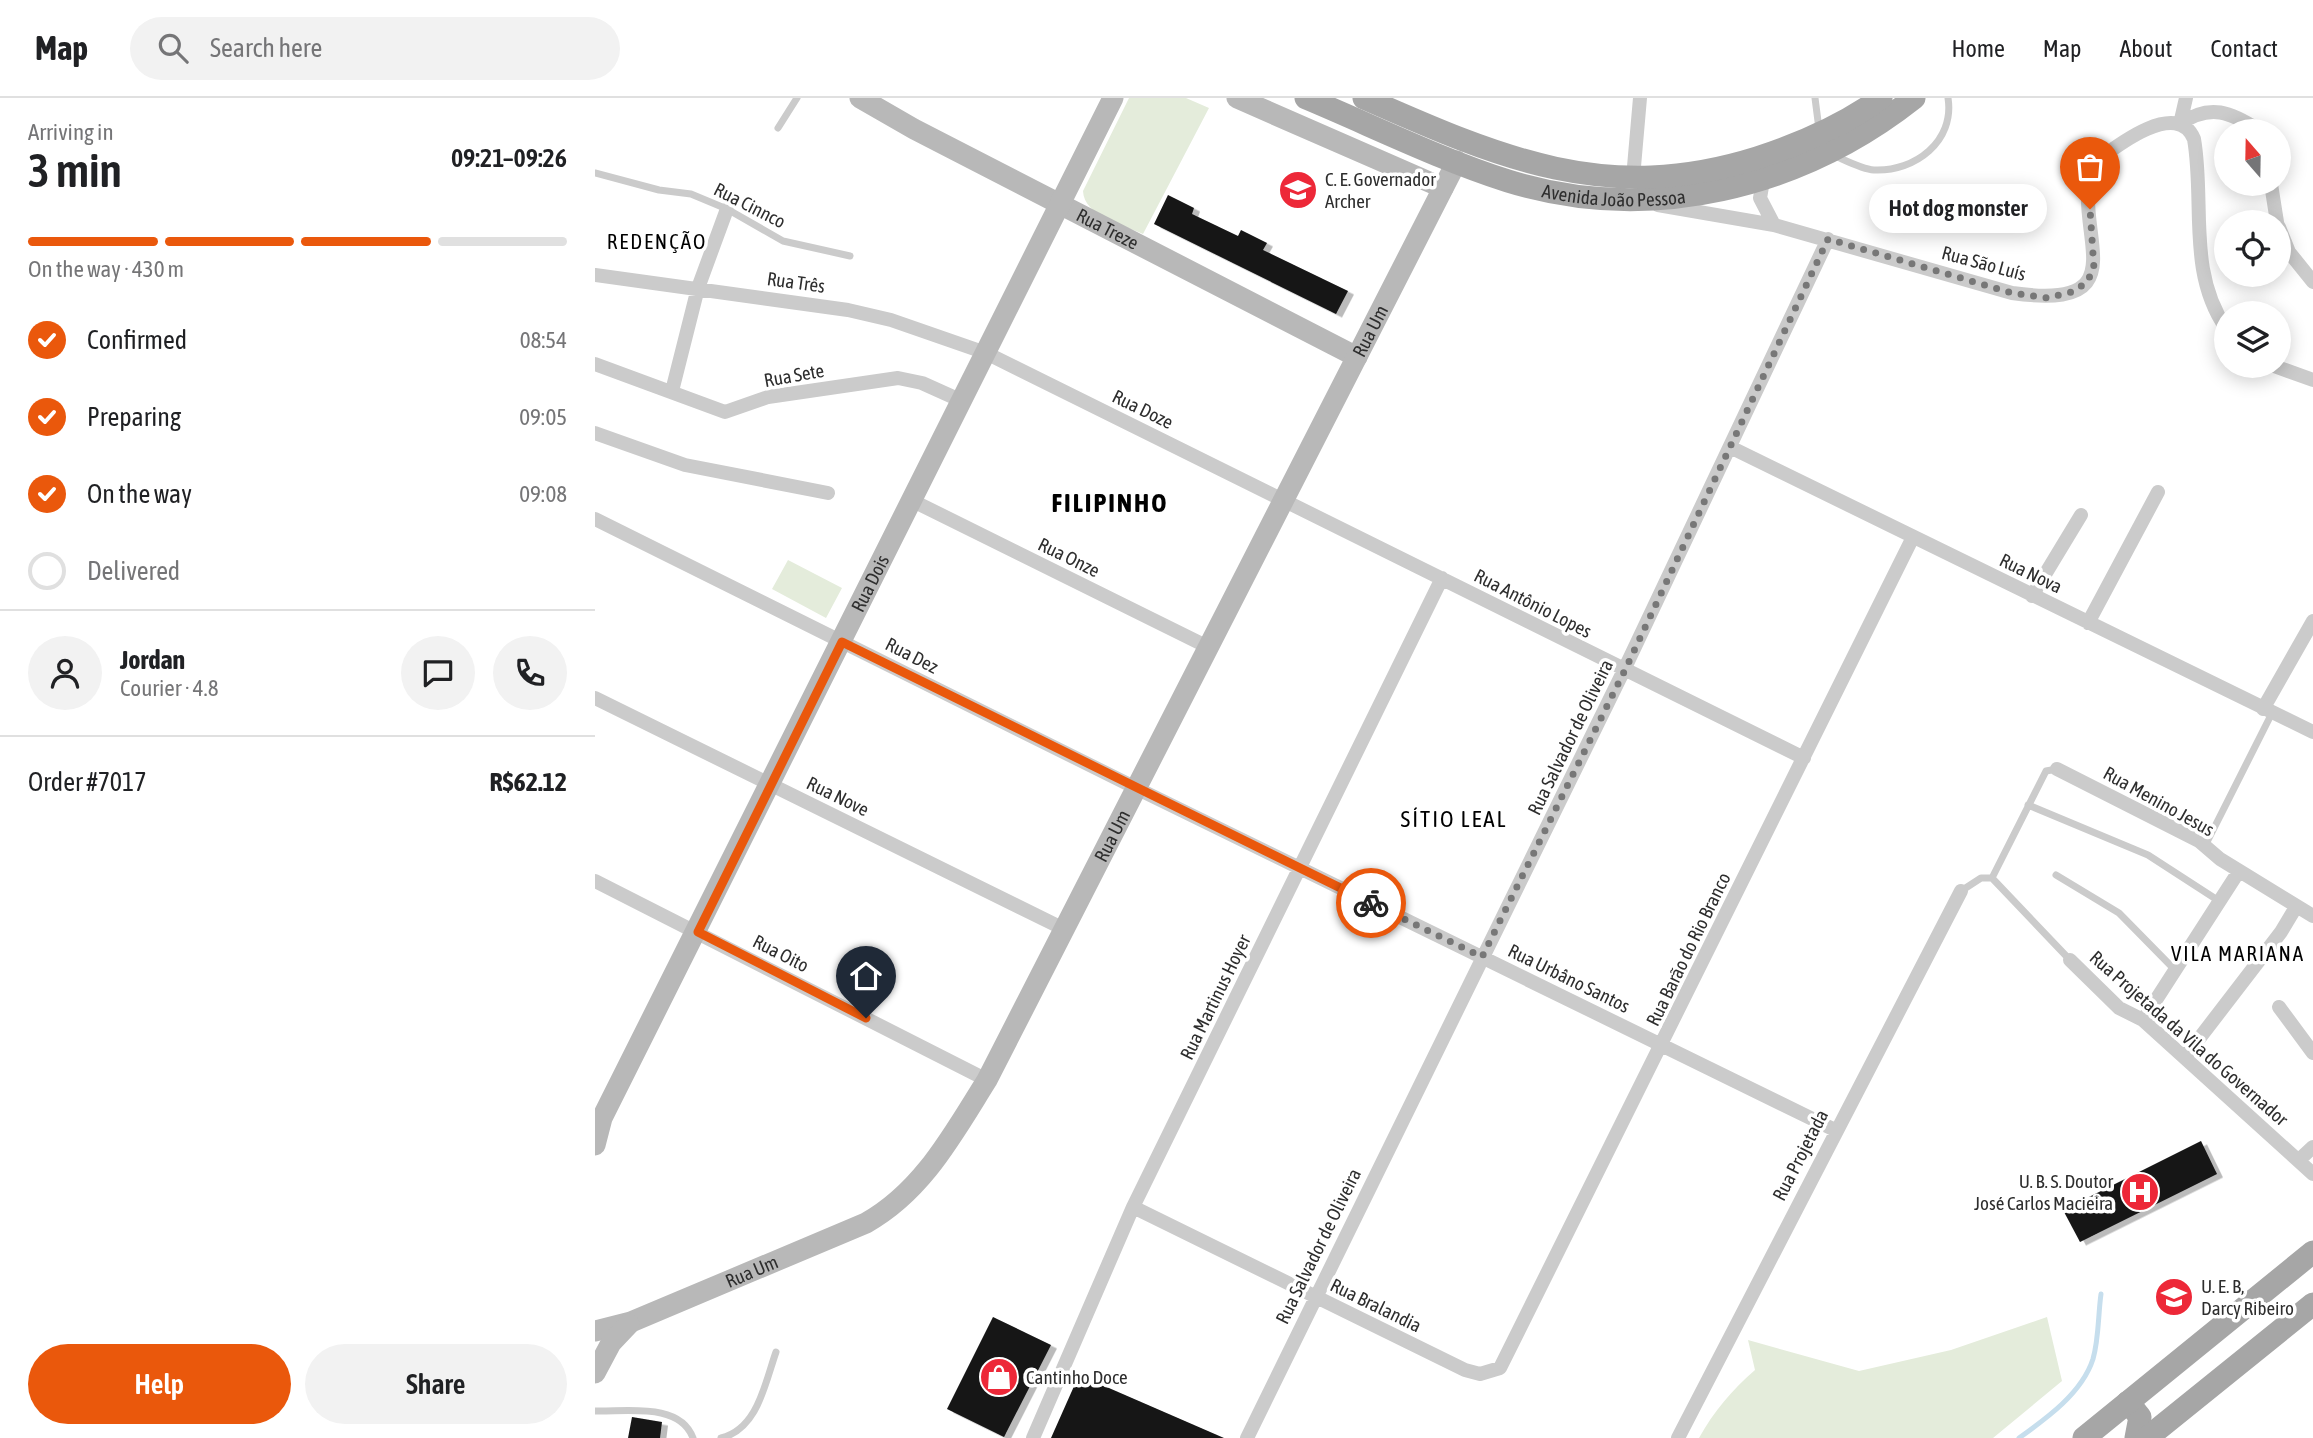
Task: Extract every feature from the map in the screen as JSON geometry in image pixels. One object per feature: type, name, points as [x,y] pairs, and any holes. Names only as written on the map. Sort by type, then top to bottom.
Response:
[{"type":"main road","name":"Rua Treze","points":[[860,98],[1060,205],[1357,357]]},
{"type":"main road","name":"Rua Dois","points":[[595,1145],[602,1118],[698,932],[1113,98]]},
{"type":"main road","points":[[1237,98],[1443,188]]},
{"type":"main road","name":"Avenida João Pessoa","points":[[1306,98],[1509,181],[1563,194],[1630,189],[1725,167],[1776,151],[1824,143],[1881,98]]},
{"type":"main road","name":"Avenida João Pessoa","points":[[1364,98],[1472,145],[1520,161],[1630,189],[1693,196],[1763,181],[1824,143],[1915,98]]},
{"type":"main road","name":"Rua Um","points":[[595,1331],[631,1322],[837,1236],[887,1211],[921,1179],[987,1080],[1457,161]]},
{"type":"main road","points":[[2084,1438],[2313,1252]]},
{"type":"main road","points":[[2147,1438],[2308,1307]]},
{"type":"main road","points":[[595,1373],[611,1343],[631,1322]]},
{"type":"main road","points":[[2129,1402],[2140,1417],[2136,1438]]},
{"type":"street","points":[[1630,189],[1640,98]]},
{"type":"street","points":[[2186,98],[2180,124],[2194,139],[2203,269],[2214,305]]},
{"type":"street","name":"Rua São Luís","points":[[1630,189],[1828,239],[2012,293],[2047,298],[2072,292],[2086,283],[2094,269],[2088,188],[2094,163],[2158,123],[2180,124],[2196,113],[2210,110],[2231,119]]},
{"type":"street","points":[[1763,181],[1760,198],[1774,225]]},
{"type":"street","points":[[672,391],[698,288],[727,209]]},
{"type":"street","name":"Rua Salvador de Oliveira","points":[[1247,1438],[1625,670],[1732,448],[1828,239]]},
{"type":"street","points":[[2291,254],[2313,282]]},
{"type":"street","name":"Rua Três","points":[[596,279],[698,288],[848,310],[891,320],[986,353]]},
{"type":"street","name":"Rua Doze","points":[[986,353],[1284,499]]},
{"type":"street","name":"Rua Sete","points":[[595,364],[726,412],[768,397],[898,379],[922,383],[962,401]]},
{"type":"street","points":[[2291,372],[2313,380]]},
{"type":"street","points":[[595,433],[685,465],[828,493]]},
{"type":"street","name":"Rua Nova","points":[[1732,448],[2313,732]]},
{"type":"street","points":[[2088,623],[2158,492]]},
{"type":"street","name":"Rua Antônio Lopes","points":[[1284,499],[1804,758]]},
{"type":"street","name":"Rua Onze","points":[[913,501],[1208,647]]},
{"type":"street","points":[[2032,596],[2081,515]]},
{"type":"street","name":"Rua Dez","points":[[595,519],[1136,788]]},
{"type":"street","name":"Rua Barão do Rio Branco","points":[[1492,1373],[1500,1368],[1507,1358],[1913,537]]},
{"type":"street","name":"Rua Martinus Hoyer","points":[[1033,1438],[1133,1207],[1442,578]]},
{"type":"street","points":[[2268,711],[2313,621]]},
{"type":"street","name":"Rua Nove","points":[[595,698],[1063,929]]},
{"type":"street","name":"Rua Menino Jesus","points":[[2057,769],[2205,846],[2239,871],[2313,916]]},
{"type":"street","name":"Rua Urbâno Santos","points":[[1136,788],[1835,1130]]},
{"type":"street","points":[[2143,1020],[2239,871]]},
{"type":"street","name":"Rua Oito","points":[[595,881],[987,1080]]},
{"type":"street","name":"Rua Projetada","points":[[1678,1438],[1961,891]]},
{"type":"street","points":[[2185,1057],[2273,942],[2296,907]]},
{"type":"street","name":"Rua Projetada da Vila do Governador","points":[[2070,960],[2119,1008],[2143,1020],[2313,1174]]},
{"type":"street","points":[[2279,1007],[2313,1053]]},
{"type":"street","points":[[2299,1160],[2313,1147]]},
{"type":"street","name":"Rua Bralandia","points":[[1133,1207],[1465,1370],[1480,1374],[1492,1373]]},
{"type":"lane","points":[[778,128],[797,98]]},
{"type":"lane","points":[[1815,98],[1824,143],[1872,170],[1902,167],[1935,148],[1951,113],[1948,98]]},
{"type":"lane","name":"Rua Cinnco","points":[[595,173],[659,190],[691,194],[727,209],[783,241],[850,256]]},
{"type":"lane","points":[[2205,846],[2268,711]]},
{"type":"lane","points":[[1991,878],[2046,771],[2057,769]]},
{"type":"lane","points":[[2028,805],[2148,855],[2219,901]]},
{"type":"lane","points":[[2056,876],[2119,914],[2175,970]]},
{"type":"lane","points":[[1961,891],[1981,878],[1991,878],[2070,960]]},
{"type":"lane","points":[[721,1438],[729,1436],[752,1418],[776,1352]]},
{"type":"lane","points":[[595,1411],[671,1414],[690,1428],[693,1438]]},
{"type":"green space","points":[[1129,98],[1186,98],[1209,108],[1143,234],[1097,213],[1085,200],[1083,191]]},
{"type":"green space","points":[[788,560],[842,588],[826,618],[772,589]]},
{"type":"green space","points":[[2047,1317],[2062,1381],[1993,1438],[1699,1438],[1724,1401],[1755,1370],[1748,1340],[1859,1371],[1951,1350]]},
{"type":"building","points":[[1168,195],[1194,208],[1192,214],[1238,236],[1241,230],[1267,243],[1263,250],[1348,291],[1336,314],[1154,224]]},
{"type":"building","name":"U. B. S. Doutor José Carlos Macieira","points":[[2201,1141],[2217,1174],[2080,1242],[2063,1210]]},
{"type":"building","name":"Cantinho Doce","points":[[993,1317],[1051,1345],[1004,1437],[947,1409]]},
{"type":"building","points":[[1079,1375],[1224,1438],[1051,1438]]},
{"type":"building","points":[[632,1417],[662,1422],[660,1438],[628,1438]]},
{"type":"waterway","points":[[2019,1438],[2062,1404],[2088,1371],[2096,1343],[2101,1294]]},
{"type":"way so far","points":[[1371,903],[1482,957],[1732,448],[1828,239],[2012,293],[2047,298],[2072,292],[2086,283],[2094,269],[2090,209]]},
{"type":"place","name":"C. E. Governador Archer","points":[[1298,190]]},
{"type":"place","name":"Hot dog monster","points":[[2090,209]]},
{"type":"place","name":"U. B. S. Doutor José Carlos Macieira","points":[[2140,1192]]},
{"type":"place","name":"U. E. B, Darcy Ribeiro","points":[[2174,1297]]},
{"type":"place","name":"Cantinho Doce","points":[[999,1377]]},
{"type":"district","name":"REDENÇÃO","points":[[657,242]]},
{"type":"district","name":"FILIPINHO","points":[[1110,503]]},
{"type":"district","name":"SÍTIO LEAL","points":[[1454,819]]},
{"type":"district","name":"VILA MARIANA","points":[[2238,954]]},
{"type":"route","points":[[866,1018],[698,932],[842,642],[1371,903]]}]
